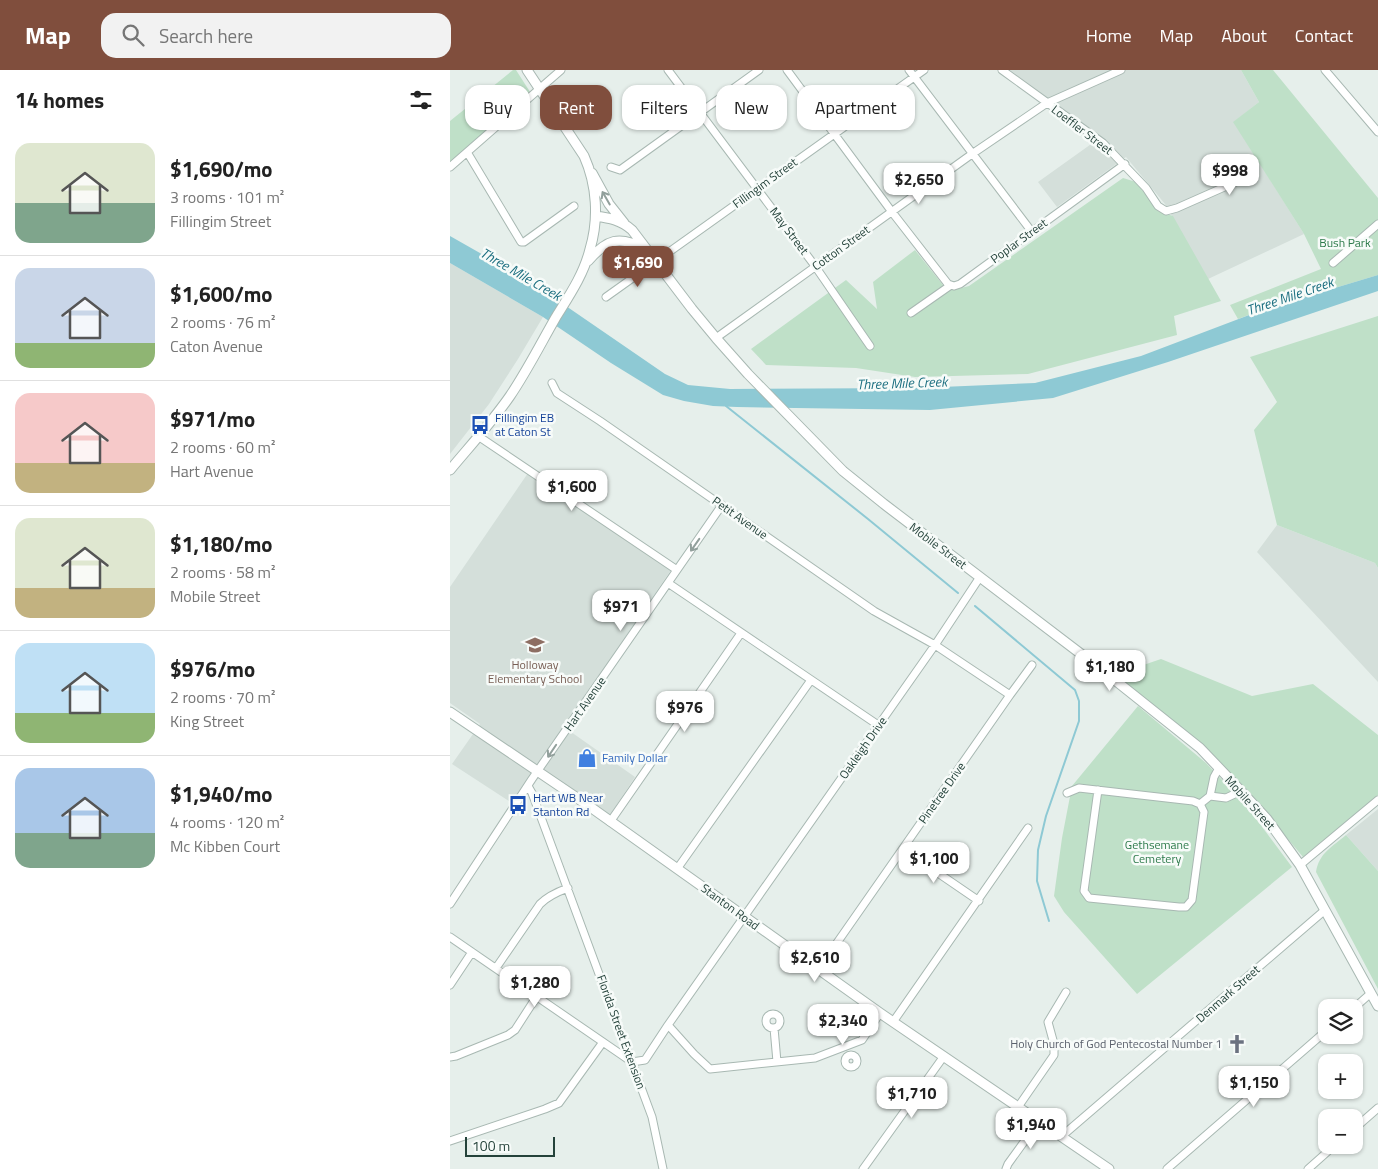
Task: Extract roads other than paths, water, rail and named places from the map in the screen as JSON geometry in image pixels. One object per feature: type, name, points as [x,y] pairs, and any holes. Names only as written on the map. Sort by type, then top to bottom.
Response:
[{"type":"street","points":[[527,70],[584,156],[589,169],[610,204],[626,225]]},
{"type":"street","points":[[450,167],[561,70]]},
{"type":"street","name":"May Street","points":[[668,70],[679,85]]},
{"type":"street","points":[[706,108],[759,70]]},
{"type":"street","points":[[787,70],[892,212],[948,284],[951,285]]},
{"type":"street","name":"Fillingim Street","points":[[606,297],[834,134],[912,73],[924,70]]},
{"type":"street","name":"Loeffler Street","points":[[1002,70],[1103,143],[1146,188],[1158,206],[1166,211],[1247,177]]},
{"type":"street","name":"Cotton Street","points":[[716,338],[972,154],[1047,103],[1121,70]]},
{"type":"street","points":[[1325,70],[1378,132]]},
{"type":"street","points":[[912,73],[1032,232]]},
{"type":"street","name":"May Street","points":[[706,120],[815,266],[870,346]]},
{"type":"street","points":[[612,167],[620,170],[675,130]]},
{"type":"street","points":[[467,152],[521,242],[524,242],[574,206]]},
{"type":"street","name":"Poplar Street","points":[[912,313],[951,285],[960,284],[1125,164]]},
{"type":"street","points":[[450,470],[509,397],[586,263],[596,216],[589,169]]},
{"type":"street","name":"Mobile Street","points":[[596,216],[618,221],[626,225],[638,236],[716,338],[820,449],[858,485],[1106,673],[1200,748],[1267,819],[1300,864],[1378,1006]]},
{"type":"street","points":[[1333,263],[1378,224]]},
{"type":"street","points":[[586,263],[599,249],[615,241],[625,240],[648,250]]},
{"type":"street","name":"Petit Avenue","points":[[552,383],[557,393],[874,610],[1010,694]]},
{"type":"street","points":[[478,436],[677,570]]},
{"type":"street","name":"Hart Avenue","points":[[450,904],[528,786],[722,505]]},
{"type":"street","name":"Oakleigh Drive","points":[[632,1062],[645,1060],[935,646],[980,577]]},
{"type":"street","points":[[668,583],[878,725]]},
{"type":"street","points":[[610,822],[742,633]]},
{"type":"street","name":"Pinetree Drive","points":[[818,970],[1032,665]]},
{"type":"street","points":[[677,869],[811,680]]},
{"type":"street","name":"Stanton Road","points":[[451,714],[610,822],[880,1013],[1110,1169]]},
{"type":"street","points":[[1200,804],[1210,796],[1214,777],[1219,768]]},
{"type":"street","name":"Florida Street Extension","points":[[528,786],[568,888],[652,1117],[663,1169]]},
{"type":"street","points":[[1068,793],[1079,788],[1098,790],[1193,801],[1200,804],[1204,812],[1192,900],[1186,907],[1089,898],[1084,891],[1098,790]]},
{"type":"street","points":[[1210,796],[1226,798],[1241,791]]},
{"type":"street","points":[[1300,864],[1378,801]]},
{"type":"street","points":[[894,1022],[1028,828]]},
{"type":"street","points":[[903,849],[978,901]]},
{"type":"street","points":[[496,968],[540,904],[545,899],[568,888]]},
{"type":"street","name":"Denmark Street","points":[[1062,1136],[1325,910]]},
{"type":"street","points":[[450,937],[632,1062]]},
{"type":"street","points":[[450,985],[472,952]]},
{"type":"street","points":[[1018,1107],[1054,1055],[1054,1044],[1048,1022],[1066,992]]},
{"type":"street","points":[[1363,1000],[1370,993]]},
{"type":"street","points":[[450,1057],[508,1035],[515,1030],[537,996]]},
{"type":"street","points":[[853,1055],[880,1013]]},
{"type":"street","points":[[668,1025],[694,1054],[710,1068],[815,1058],[862,1040]]},
{"type":"street","points":[[774,1028],[777,1062]]},
{"type":"street","points":[[1167,1169],[1318,1038]]},
{"type":"street","points":[[450,1140],[559,1103],[603,1042]]},
{"type":"street","points":[[863,1169],[944,1056]]},
{"type":"street","points":[[1363,1121],[1378,1108]]},
{"type":"street","points":[[1006,1169],[1039,1121]]},
{"type":"street","points":[[1308,1169],[1325,1154]]},
{"type":"water","points":[[450,236],[531,282],[665,374],[688,385],[730,389],[918,388],[1035,383],[1141,356],[1265,309],[1378,275],[1378,291],[1168,362],[1053,398],[930,410],[713,406],[663,395],[611,363],[543,317],[450,263]]},
{"type":"waterway","points":[[726,406],[958,593]]},
{"type":"waterway","points":[[975,606],[1075,690],[1079,701],[1079,721],[1046,816],[1038,850],[1037,881],[1049,921]]},
{"type":"place","name":"Fillingim EB at Caton St","points":[[480,425]]},
{"type":"place","name":"Holloway Elementary School","points":[[535,645]]},
{"type":"place","name":"Family Dollar","points":[[587,758]]},
{"type":"place","name":"Hart WB Near Stanton Rd","points":[[518,805]]},
{"type":"place","name":"Holy Church of God Pentecostal Number 1","points":[[1237,1044]]},
{"type":"park label","name":"Bush Park","points":[[1345,243]]},
{"type":"park label","name":"Gethsemane Cemetery","points":[[1157,852]]},
{"type":"water label","name":"Three Mile Creek","points":[[521,274]]},
{"type":"water label","name":"Three Mile Creek","points":[[1290,296]]},
{"type":"water label","name":"Three Mile Creek","points":[[902,383]]}]
